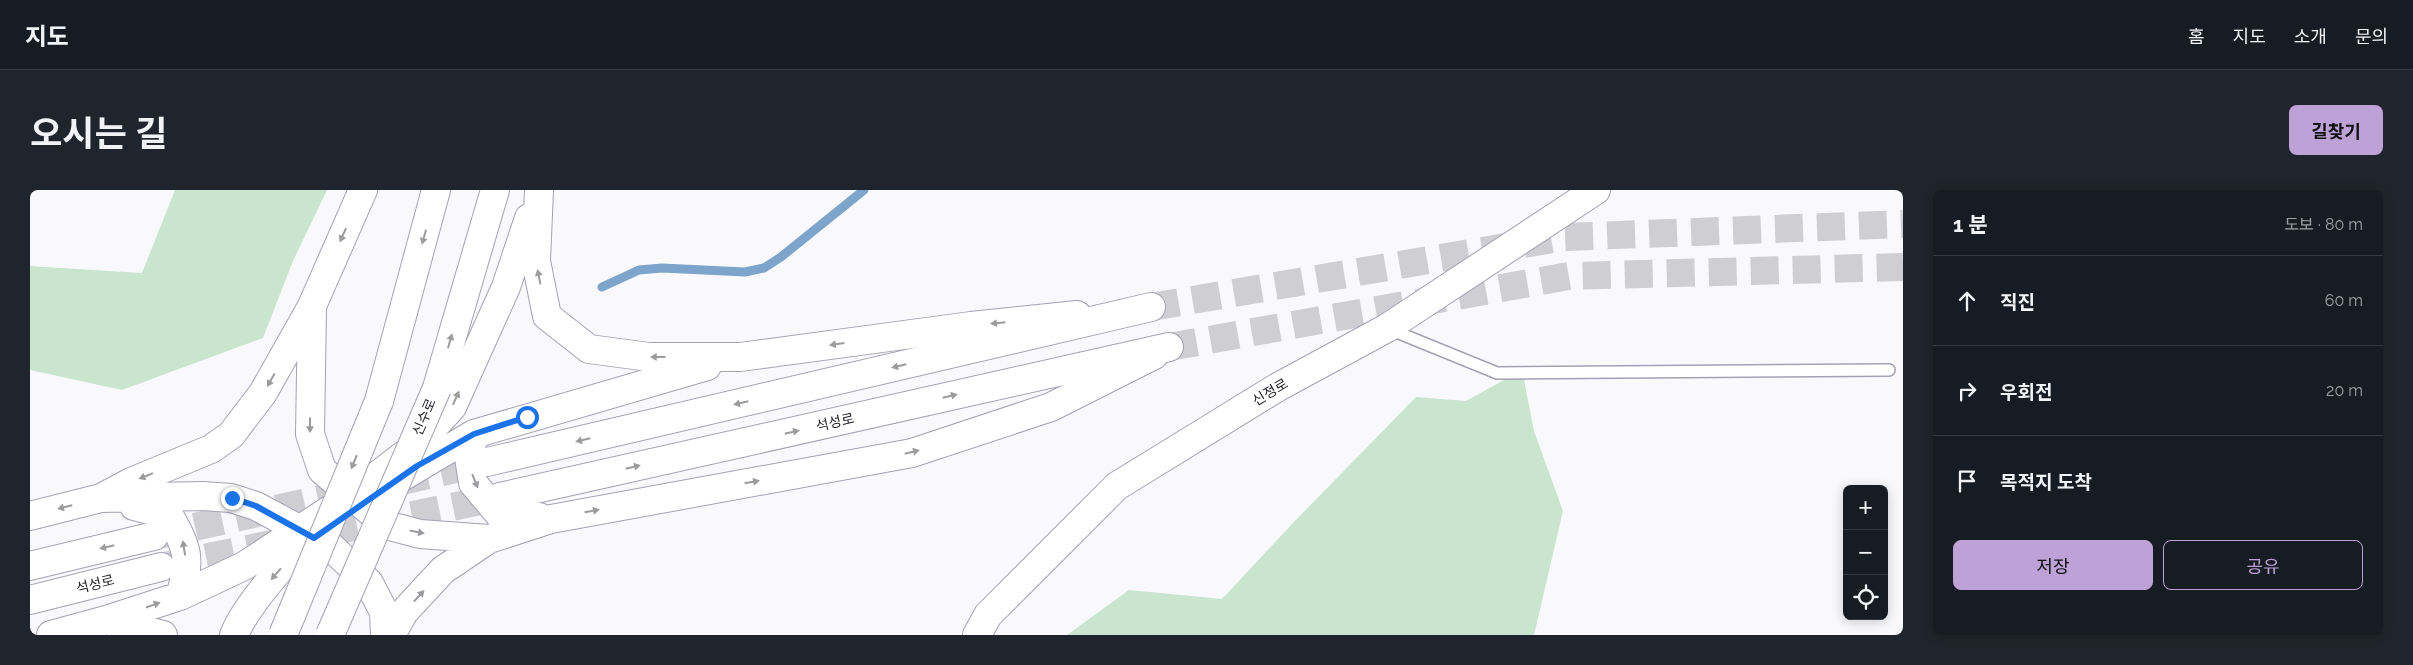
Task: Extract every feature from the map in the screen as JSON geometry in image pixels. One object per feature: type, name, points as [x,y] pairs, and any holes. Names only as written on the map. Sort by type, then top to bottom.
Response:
[{"type":"main road","points":[[101,498],[131,482],[211,449],[232,435],[263,393],[312,306],[363,190]]},
{"type":"main road","points":[[283,635],[380,401],[436,190]]},
{"type":"main road","name":"신수로","points":[[330,635],[437,388],[495,190]]},
{"type":"main road","points":[[487,462],[1151,307],[971,326],[740,357],[648,357],[589,349],[547,316],[536,261],[538,190]]},
{"type":"main road","points":[[51,635],[106,620],[180,596],[307,534],[356,499],[416,446],[452,407],[506,287],[538,190]]},
{"type":"main road","name":"신정로","points":[[977,635],[988,615],[1117,486],[1278,387],[1387,328],[1596,190]]},
{"type":"main road","points":[[312,306],[310,434],[322,470],[386,525],[420,534],[489,539]]},
{"type":"main road","name":"석성로","points":[[500,497],[1169,347],[1051,407],[912,452],[551,519]]},
{"type":"main road","points":[[356,499],[474,434],[740,357]]},
{"type":"main road","points":[[474,434],[469,457],[473,483],[498,514],[551,519]]},
{"type":"main road","points":[[30,516],[101,498],[203,496],[232,498],[256,506],[330,546],[369,583],[384,612],[384,635]]},
{"type":"main road","points":[[101,498],[169,515],[185,543],[187,575],[180,596]]},
{"type":"main road","points":[[391,635],[404,612],[443,570],[489,539],[551,519]]},
{"type":"main road","points":[[234,635],[274,576],[307,534]]},
{"type":"main road","points":[[30,566],[154,536]]},
{"type":"main road","name":"석성로","points":[[30,600],[161,567]]},
{"type":"main road","points":[[106,620],[163,635]]},
{"type":"lane","points":[[1387,328],[1497,373],[1890,370]]},
{"type":"green space","points":[[175,190],[327,190],[293,261],[263,338],[122,390],[30,370],[30,266],[142,273]]},
{"type":"green space","points":[[1522,370],[1534,431],[1563,511],[1534,635],[1067,635],[1129,590],[1222,599],[1416,397],[1466,401]]},
{"type":"waterway","points":[[602,287],[639,270],[662,268],[745,272],[764,268],[781,257],[864,190]]},
{"type":"tunnel","points":[[1151,307],[1565,237],[1903,224]]},
{"type":"tunnel","points":[[1169,347],[1569,276],[1903,267]]},
{"type":"tunnel","points":[[154,536],[487,462]]},
{"type":"tunnel","points":[[165,566],[500,497]]},
{"type":"route","points":[[232,498],[256,506],[314,538],[361,503],[417,466],[474,434],[527,417]]}]
